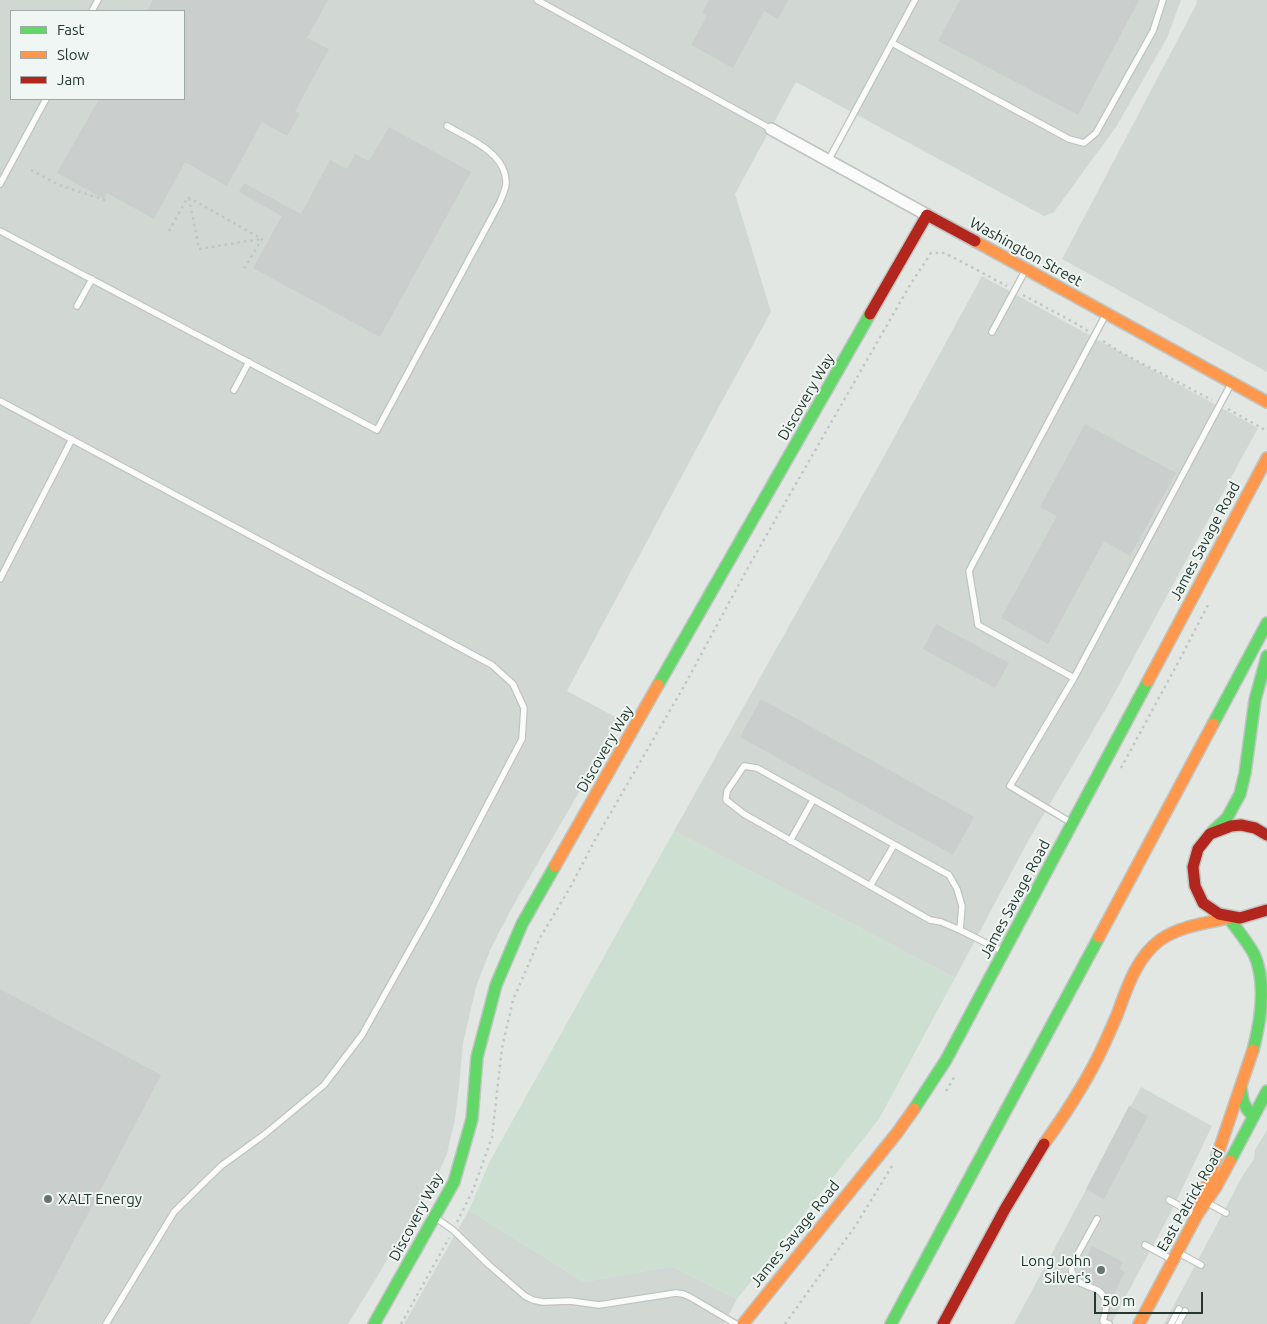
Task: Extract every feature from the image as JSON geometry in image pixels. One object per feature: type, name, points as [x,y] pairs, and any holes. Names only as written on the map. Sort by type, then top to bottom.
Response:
[{"type":"main road","name":"Washington Street","points":[[927,214],[1267,402]]},
{"type":"main road","name":"Discovery Way","points":[[374,1324],[454,1182],[472,1119],[477,1057],[496,986],[522,924],[927,214]]},
{"type":"main road","name":"James Savage Road","points":[[743,1324],[911,1114],[946,1060],[1267,458]]},
{"type":"main road","points":[[891,1324],[1267,623]]},
{"type":"main road","points":[[1196,1215],[1241,1087],[1261,1021],[1263,1002],[1258,961],[1229,918],[1212,910],[1198,896],[1192,878],[1193,859],[1202,842],[1227,818],[1240,794],[1245,773],[1255,700],[1267,656]]},
{"type":"main road","points":[[1209,835],[1226,826],[1236,825],[1255,828],[1267,835]]},
{"type":"main road","points":[[943,1324],[1007,1205],[1092,1069],[1112,1027],[1135,970],[1144,956],[1154,945],[1179,930],[1229,918],[1250,917],[1265,910]]},
{"type":"main road","points":[[1241,1087],[1244,1104],[1248,1111],[1257,1118]]},
{"type":"main road","name":"East Patrick Road","points":[[1139,1324],[1196,1215],[1216,1188],[1257,1118],[1267,1091]]},
{"type":"street","name":"Washington Street","points":[[771,129],[927,214]]},
{"type":"lane","points":[[537,0],[771,129]]},
{"type":"lane","points":[[828,161],[915,0]]},
{"type":"lane","points":[[892,43],[1070,139],[1084,143],[1096,133],[1153,30],[1163,0]]},
{"type":"lane","points":[[0,184],[45,100]]},
{"type":"lane","points":[[0,231],[377,430],[500,202],[506,185],[504,169],[485,148],[447,126]]},
{"type":"lane","points":[[992,332],[1026,269]]},
{"type":"lane","points":[[77,306],[92,279]]},
{"type":"lane","points":[[1074,678],[978,625],[969,571],[1106,314]]},
{"type":"lane","points":[[234,390],[249,362]]},
{"type":"lane","points":[[1072,823],[1010,786],[1074,678],[1232,383]]},
{"type":"lane","points":[[0,401],[492,665],[513,684],[524,708],[522,739],[432,910],[362,1035],[324,1085],[265,1134],[221,1166],[174,1212],[106,1324]]},
{"type":"lane","points":[[0,578],[72,439]]},
{"type":"lane","points":[[960,930],[962,906],[957,889],[949,875],[757,768],[744,766],[727,791],[726,800],[744,814],[790,841],[930,920],[941,922],[960,930],[1004,952]]},
{"type":"lane","points":[[790,841],[813,800]]},
{"type":"lane","points":[[870,886],[894,845]]},
{"type":"lane","points":[[1169,1200],[1196,1215]]},
{"type":"lane","points":[[1207,1202],[1226,1213]]},
{"type":"lane","points":[[434,1217],[453,1230],[518,1290],[533,1300],[543,1302],[570,1301],[599,1305],[676,1293],[683,1294],[736,1324]]},
{"type":"lane","points":[[1097,1219],[1071,1266],[1076,1280],[1102,1293],[1105,1298],[1105,1322]]},
{"type":"lane","points":[[1146,1245],[1201,1265]]},
{"type":"lane","points":[[1171,1324],[1182,1310],[1178,1324]]},
{"type":"path","points":[[31,170],[59,185],[108,200]]},
{"type":"path","points":[[169,231],[188,197]]},
{"type":"path","points":[[188,197],[200,249],[262,239]]},
{"type":"path","points":[[188,197],[262,239]]},
{"type":"path","points":[[242,272],[262,239]]},
{"type":"path","points":[[401,1324],[473,1190],[492,1137],[502,1048],[513,1000],[540,938],[683,688],[750,564],[930,253],[945,254],[1077,324],[1120,352],[1267,431]]},
{"type":"shaded area","points":[[0,0],[1181,0],[1167,38],[1116,127],[1054,212],[1044,216],[796,82],[735,194],[771,312],[567,691],[621,720],[514,904],[491,948],[476,987],[463,1043],[455,1119],[447,1154],[432,1187],[348,1324],[0,1324]]},
{"type":"shaded area","points":[[1197,0],[1267,0],[1267,372],[1062,259]]},
{"type":"shaded area","points":[[982,276],[1258,428],[1108,705],[1027,843],[955,978],[674,831],[877,469]]},
{"type":"shaded area","points":[[1141,1087],[1212,1126],[1171,1212],[1111,1324],[1014,1324]]},
{"type":"shaded area","points":[[1267,1130],[1267,1324],[1164,1324],[1243,1175],[1254,1159],[1255,1150]]},
{"type":"shaded area","points":[[469,1210],[584,1282],[672,1266],[737,1299],[724,1324],[404,1324]]},
{"type":"green space","points":[[674,831],[955,978],[879,1119],[737,1299],[672,1266],[584,1282],[469,1210],[490,1161]]},
{"type":"building","points":[[153,0],[328,0],[307,38],[329,49],[295,111],[300,114],[287,136],[262,122],[227,186],[185,162],[154,219],[107,193],[104,199],[57,173],[98,100],[185,100],[185,10],[148,10]]},
{"type":"building","points":[[709,0],[788,0],[778,19],[764,11],[733,68],[691,45],[707,16],[702,13]]},
{"type":"building","points":[[960,0],[1139,0],[1078,115],[938,41]]},
{"type":"building","points":[[389,127],[471,172],[380,337],[253,268],[282,216],[239,192],[244,183],[301,214],[330,160],[347,169],[355,154],[369,161]]},
{"type":"building","points":[[1085,424],[1176,473],[1130,556],[1104,541],[1048,644],[1001,618],[1057,516],[1040,507]]},
{"type":"building","points":[[936,624],[1009,663],[995,688],[923,649]]},
{"type":"building","points":[[761,699],[974,817],[953,855],[740,737]]},
{"type":"building","name":"XALT Energy","points":[[0,989],[161,1075],[30,1324],[0,1324]]},
{"type":"building","points":[[1129,1106],[1148,1116],[1104,1199],[1086,1189]]},
{"type":"building","name":"Long John Silver's","points":[[1092,1246],[1123,1262],[1119,1269],[1125,1272],[1114,1294],[1107,1293],[1099,1285],[1083,1279],[1078,1274]]},
{"type":"traffic: fast","points":[[658,685],[870,314]]},
{"type":"traffic: fast","points":[[1213,724],[1267,623]]},
{"type":"traffic: fast","points":[[1213,831],[1227,818],[1240,794],[1245,773],[1255,700],[1267,656]]},
{"type":"traffic: fast","points":[[914,1109],[946,1060],[1148,681]]},
{"type":"traffic: fast","points":[[374,1324],[454,1182],[472,1119],[477,1057],[496,985],[522,924],[555,866]]},
{"type":"traffic: fast","points":[[1229,918],[1254,954],[1258,965],[1262,989],[1260,1014],[1253,1050]]},
{"type":"traffic: fast","points":[[891,1324],[1099,937]]},
{"type":"traffic: fast","points":[[1241,1087],[1244,1103],[1254,1116]]},
{"type":"traffic: fast","points":[[1230,1161],[1267,1091]]},
{"type":"traffic: slow","points":[[975,241],[1267,402]]},
{"type":"traffic: slow","points":[[1148,681],[1267,458]]},
{"type":"traffic: slow","points":[[555,866],[658,685]]},
{"type":"traffic: slow","points":[[1099,937],[1213,724]]},
{"type":"traffic: slow","points":[[1044,1144],[1073,1101],[1101,1052],[1133,974],[1152,947],[1176,931],[1229,918]]},
{"type":"traffic: slow","points":[[1197,1215],[1253,1050]]},
{"type":"traffic: slow","points":[[743,1324],[897,1133],[914,1109]]},
{"type":"traffic: slow","points":[[1139,1324],[1197,1215],[1216,1187],[1230,1161]]},
{"type":"traffic: jam","points":[[870,314],[927,215],[975,241]]},
{"type":"traffic: jam","points":[[1267,835],[1255,828],[1241,825],[1231,826],[1210,834],[1198,849],[1193,867],[1195,886],[1203,903],[1219,914],[1240,918],[1267,910]]},
{"type":"traffic: jam","points":[[943,1324],[1005,1209],[1044,1144]]},
{"type":"place","name":"XALT Energy","points":[[48,1199]]},
{"type":"place","name":"Long John Silver's","points":[[1101,1270]]}]
